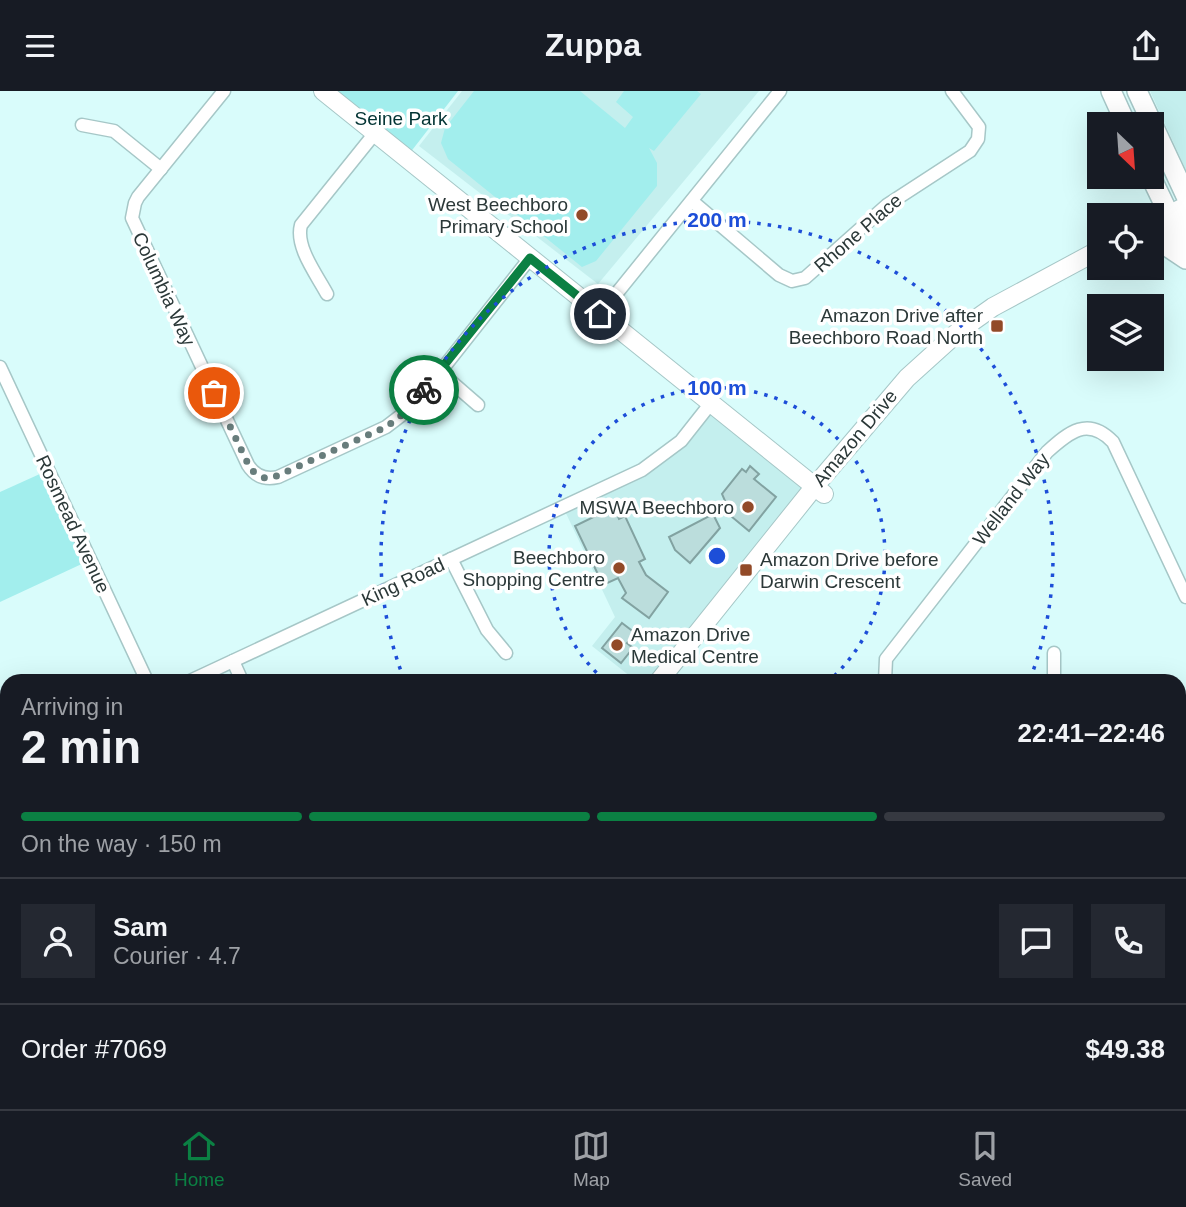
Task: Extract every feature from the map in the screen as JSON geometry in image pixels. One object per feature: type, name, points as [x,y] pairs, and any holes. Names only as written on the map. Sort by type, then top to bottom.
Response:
[{"type":"main road","points":[[1111,91],[1121,112]]},
{"type":"main road","points":[[1137,91],[1186,196]]},
{"type":"main road","points":[[1158,189],[1174,219],[1186,250]]},
{"type":"main road","points":[[1164,245],[1186,259]]},
{"type":"street","name":"Columbia Way","points":[[224,91],[135,203],[134,225],[248,465],[257,475],[265,478],[278,477],[386,427],[403,414],[440,372],[530,258]]},
{"type":"street","points":[[323,91],[819,490]]},
{"type":"street","points":[[600,314],[780,91]]},
{"type":"street","name":"Rhone Place","points":[[692,201],[779,275],[792,281],[805,278],[887,205],[976,145],[979,127],[952,91]]},
{"type":"street","points":[[82,125],[114,131],[161,169]]},
{"type":"street","points":[[327,294],[302,245],[299,232],[301,225],[375,133]]},
{"type":"street","name":"Amazon Drive","points":[[676,674],[907,378],[959,331],[1013,295],[1087,256]]},
{"type":"street","name":"Amazon Drive","points":[[665,674],[819,490],[907,392],[961,341],[1023,300],[1087,269]]},
{"type":"street","name":"Rosmead Avenue","points":[[0,367],[144,674]]},
{"type":"street","points":[[440,372],[478,405]]},
{"type":"street","name":"King Road","points":[[205,674],[642,470],[681,441],[711,403]]},
{"type":"street","name":"Welland Way","points":[[886,674],[887,659],[1047,452],[1076,431],[1090,428],[1102,431],[1113,442],[1186,597]]},
{"type":"street","points":[[451,559],[487,630],[506,653]]},
{"type":"street","points":[[1054,653],[1054,674]]},
{"type":"street","points":[[233,661],[239,674]]},
{"type":"shaded area","name":"West Beechboro Primary School","points":[[462,91],[759,91],[598,284],[419,146]]},
{"type":"shaded area","points":[[1150,91],[1186,91],[1186,170],[1164,122],[1164,112],[1160,112]]},
{"type":"shaded area","points":[[711,403],[815,486],[665,674],[627,674],[592,646],[615,617],[563,507],[657,460]]},
{"type":"green space","name":"Seine Park","points":[[323,91],[458,91],[406,158]]},
{"type":"green space","name":"West Beechboro Primary School","points":[[474,91],[580,91],[625,128],[633,117],[616,102],[624,91],[697,91],[701,94],[654,151],[649,148],[657,163],[657,186],[596,261],[582,267],[448,159],[441,143],[445,128]]},
{"type":"green space","points":[[42,473],[86,562],[0,602],[0,492]]},
{"type":"building","name":"MSWA Beechboro","points":[[750,466],[759,474],[754,479],[776,497],[749,531],[732,517],[722,494],[742,469],[746,472]]},
{"type":"building","name":"Beechboro Shopping Centre","points":[[614,507],[619,519],[625,516],[645,559],[639,562],[646,575],[668,592],[649,618],[622,598],[626,593],[618,578],[603,585],[575,526]]},
{"type":"building","points":[[713,514],[720,528],[690,563],[675,550],[669,537]]},
{"type":"building","name":"Amazon Drive Medical Centre","points":[[622,623],[635,633],[627,643],[633,648],[621,663],[602,648]]},
{"type":"way so far","points":[[214,393],[251,470],[257,475],[272,478],[386,427],[403,414],[424,390]]},
{"type":"place","name":"West Beechboro Primary School","points":[[582,215]]},
{"type":"place","name":"Amazon Drive after Beechboro Road North","points":[[997,326]]},
{"type":"place","name":"MSWA Beechboro","points":[[748,507]]},
{"type":"place","name":"Beechboro Shopping Centre","points":[[619,568]]},
{"type":"place","name":"Amazon Drive before Darwin Crescent","points":[[746,570]]},
{"type":"place","name":"Amazon Drive Medical Centre","points":[[617,645]]},
{"type":"route","points":[[424,390],[530,258],[600,314]]}]
